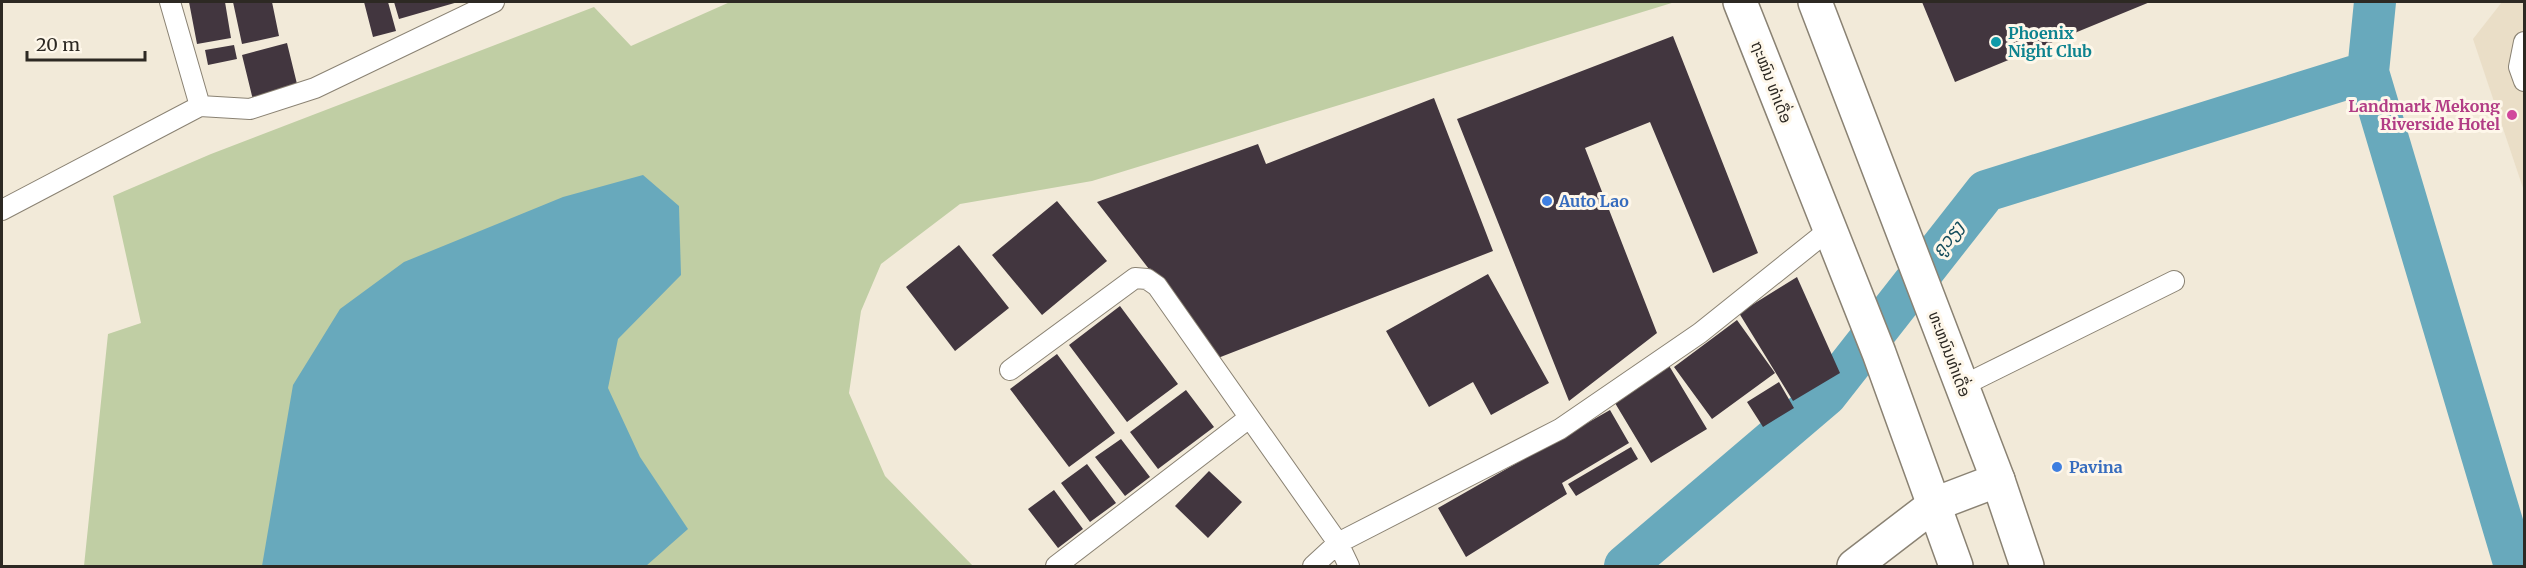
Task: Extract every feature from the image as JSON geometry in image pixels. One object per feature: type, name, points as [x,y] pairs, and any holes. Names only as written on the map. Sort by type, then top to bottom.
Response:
[{"type":"main road","name":"ຖະໝົນ ທ່າເດື່ອ","points":[[1740,2],[1830,229]]},
{"type":"main road","name":"ທະຫນົນທ່າເດື່ອ","points":[[1815,2],[1998,480],[2027,567]]},
{"type":"main road","points":[[1830,229],[1879,353],[1956,567]]},
{"type":"main road","points":[[1854,567],[1935,504],[1998,480]]},
{"type":"lane","points":[[170,2],[200,106]]},
{"type":"lane","points":[[2,210],[200,106],[250,109],[315,88],[494,2]]},
{"type":"lane","points":[[2524,42],[2519,67],[2524,81]]},
{"type":"lane","points":[[1313,567],[1338,543],[1560,429],[1700,333],[1830,229]]},
{"type":"lane","points":[[1010,370],[1135,278],[1147,279],[1157,286],[1338,543],[1349,567]]},
{"type":"lane","points":[[1962,386],[2174,281]]},
{"type":"lane","points":[[1056,567],[1250,418]]},
{"type":"shaded area","name":"Landmark Mekong Riverside Hotel","points":[[2502,2],[2524,2],[2524,191],[2473,39]]},
{"type":"green space","points":[[730,2],[1675,2],[1092,181],[960,204],[881,264],[861,311],[849,393],[885,476],[973,566],[84,566],[108,334],[141,323],[113,196],[211,154],[594,7],[631,46]]},
{"type":"water","points":[[643,175],[679,206],[681,275],[618,339],[608,388],[640,457],[688,529],[646,566],[262,566],[293,385],[340,309],[404,262],[563,197]]},
{"type":"building","points":[[189,2],[225,2],[231,38],[197,44]]},
{"type":"building","points":[[233,2],[272,2],[279,36],[242,44]]},
{"type":"building","points":[[364,2],[388,2],[396,31],[373,37]]},
{"type":"building","points":[[394,2],[458,2],[399,19]]},
{"type":"building","name":"Phoenix Night Club","points":[[1922,2],[2150,2],[1955,82]]},
{"type":"building","name":"Auto Lao","points":[[1673,36],[1758,253],[1713,273],[1650,122],[1585,148],[1657,333],[1569,401],[1457,119]]},
{"type":"building","points":[[287,43],[298,88],[253,100],[242,55]]},
{"type":"building","points":[[234,45],[237,59],[208,65],[205,50]]},
{"type":"building","points":[[1434,98],[1493,251],[1218,358],[1097,202],[1258,144],[1266,164]]},
{"type":"building","points":[[1057,201],[1107,261],[1042,315],[992,255]]},
{"type":"building","points":[[959,245],[1009,308],[955,351],[906,287]]},
{"type":"building","points":[[1488,274],[1549,383],[1491,415],[1473,382],[1429,407],[1386,331]]},
{"type":"building","points":[[1797,277],[1840,373],[1793,401],[1739,313]]},
{"type":"building","points":[[1120,306],[1178,384],[1127,422],[1069,345]]},
{"type":"building","points":[[1737,320],[1775,373],[1712,419],[1674,367]]},
{"type":"building","points":[[1057,354],[1115,433],[1069,467],[1010,389]]},
{"type":"building","points":[[1668,364],[1707,429],[1651,463],[1612,398]]},
{"type":"building","points":[[1779,382],[1794,408],[1763,427],[1747,402]]},
{"type":"building","points":[[1186,390],[1214,427],[1158,469],[1130,432]]},
{"type":"building","points":[[1610,410],[1629,443],[1562,483],[1567,494],[1466,557],[1438,508]]},
{"type":"building","points":[[1121,439],[1150,477],[1125,496],[1095,457]]},
{"type":"building","points":[[1631,447],[1638,459],[1576,496],[1568,484]]},
{"type":"building","points":[[1087,464],[1116,503],[1090,522],[1061,483]]},
{"type":"building","points":[[1209,471],[1242,502],[1208,538],[1175,506]]},
{"type":"building","points":[[1054,490],[1083,529],[1058,548],[1028,509]]},
{"type":"waterway","points":[[2375,2],[2368,72],[2515,566]]},
{"type":"waterway","name":"ຄູວຽງ","points":[[1625,566],[1826,395],[1986,191],[2368,72]]},
{"type":"place","name":"Phoenix Night Club","points":[[1996,42]]},
{"type":"place","name":"Landmark Mekong Riverside Hotel","points":[[2512,115]]},
{"type":"place","name":"Auto Lao","points":[[1547,201]]},
{"type":"place","name":"Pavina","points":[[2057,467]]}]
